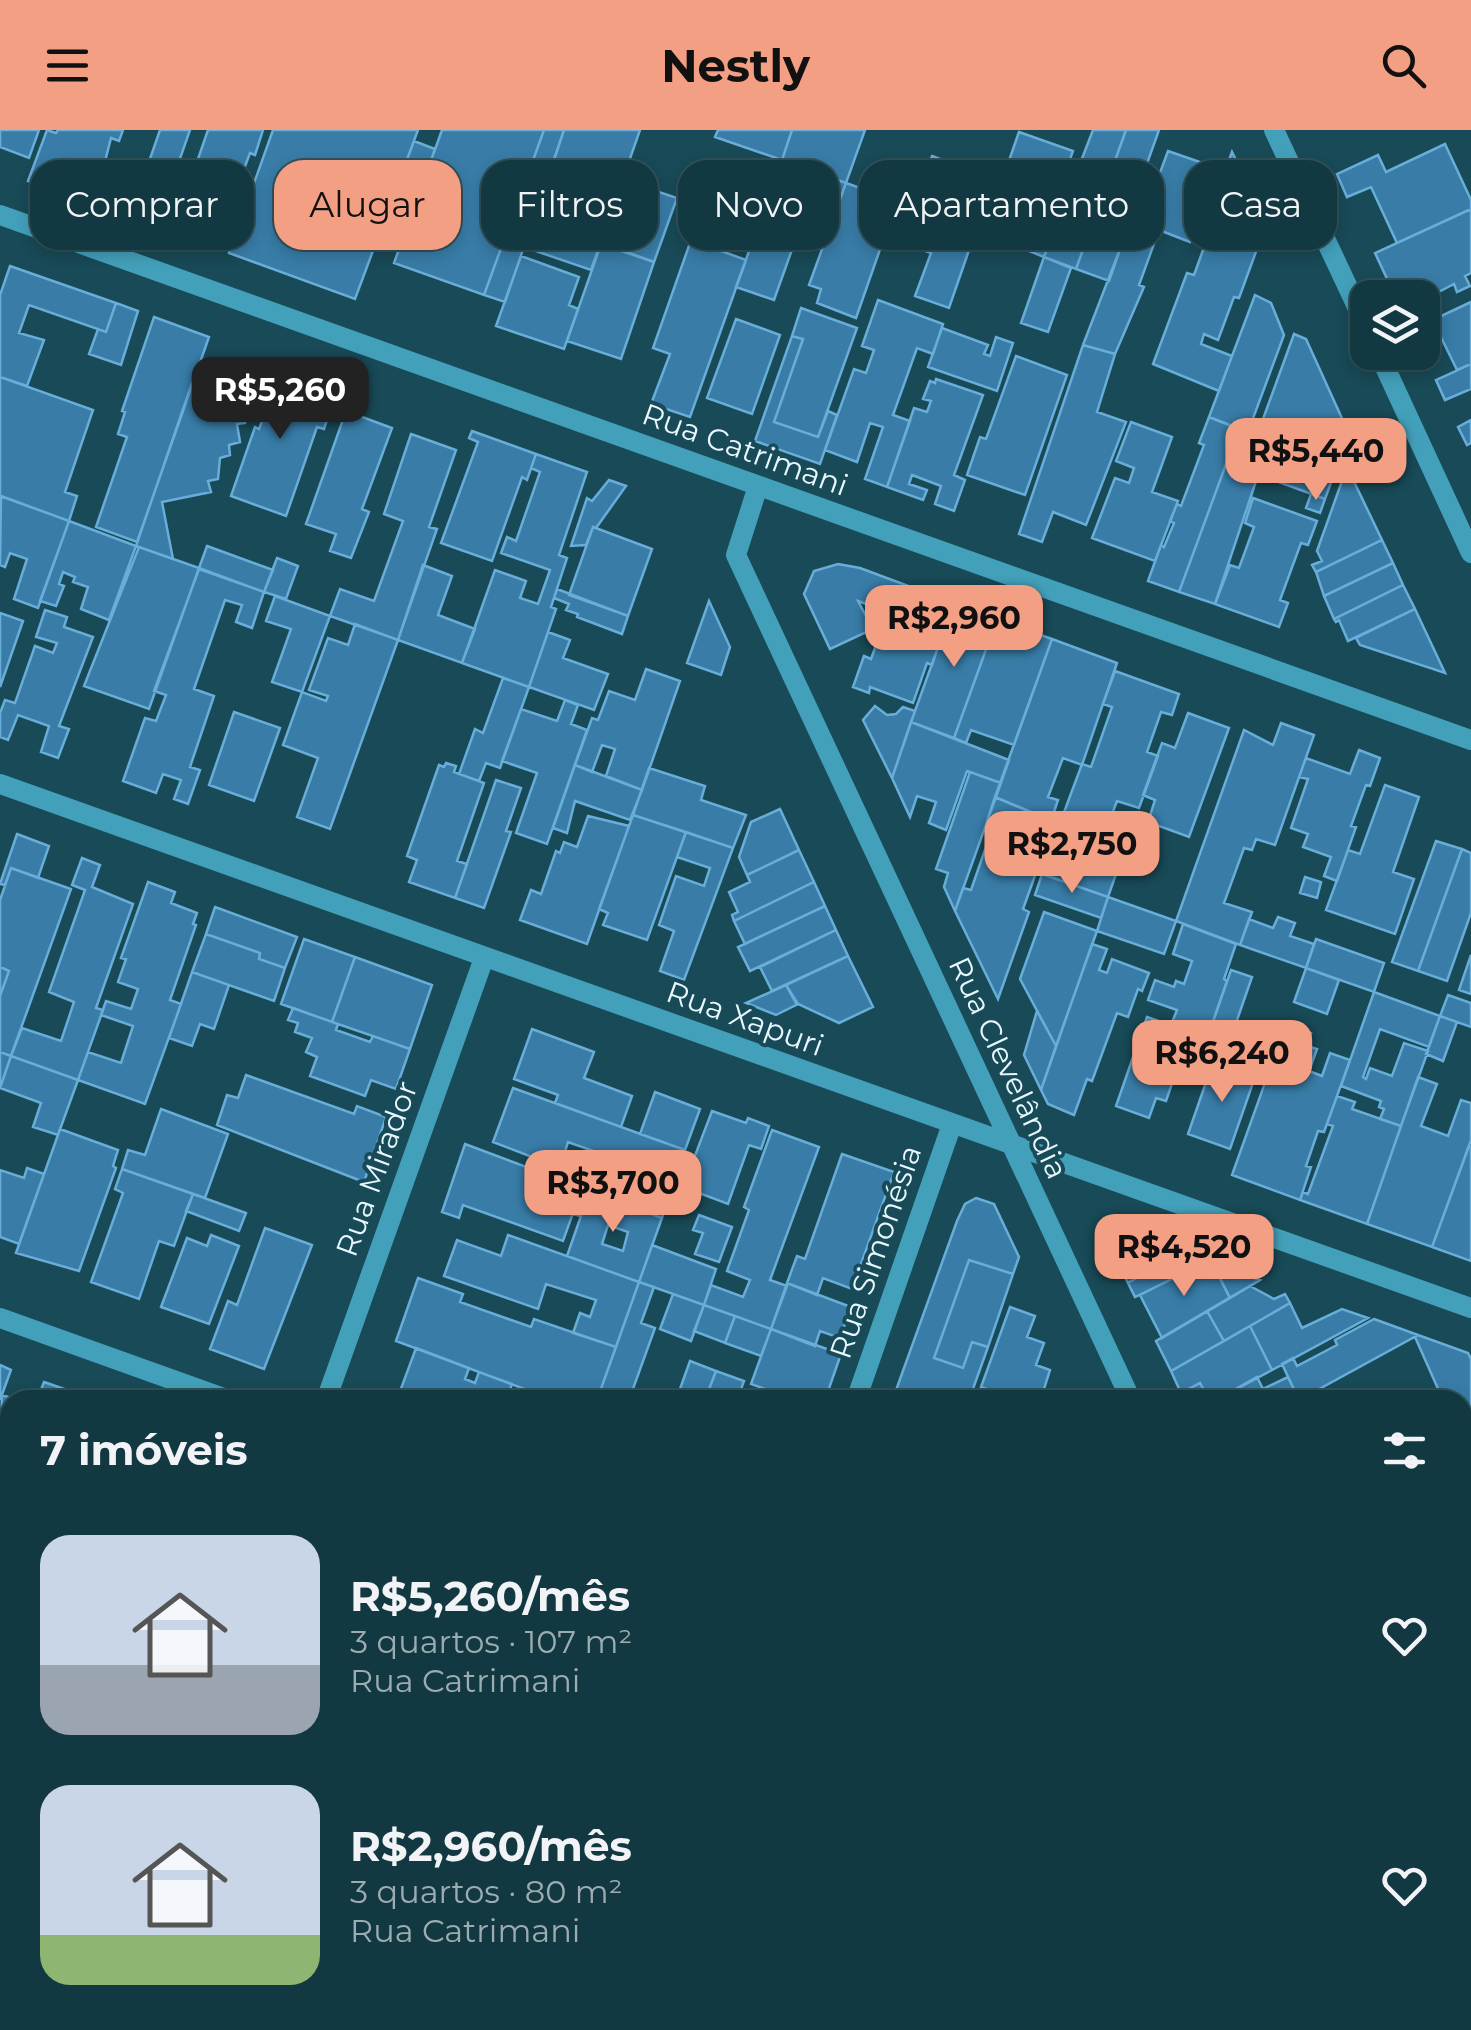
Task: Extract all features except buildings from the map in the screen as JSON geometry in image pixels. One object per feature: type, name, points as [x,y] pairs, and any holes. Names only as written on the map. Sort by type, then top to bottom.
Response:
[{"type":"street","points":[[1274,130],[1350,292]]},
{"type":"street","name":"Rua Catrimani","points":[[0,215],[1471,740]]},
{"type":"street","points":[[1386,370],[1471,553]]},
{"type":"street","name":"Rua Clevelândia","points":[[758,486],[736,556],[1126,1390]]},
{"type":"street","name":"Rua Xapuri","points":[[0,784],[1471,1308]]},
{"type":"street","name":"Rua Mirador","points":[[330,1390],[484,958]]},
{"type":"street","name":"Rua Simonésia","points":[[859,1390],[952,1124]]},
{"type":"street","points":[[0,1318],[201,1390]]}]
